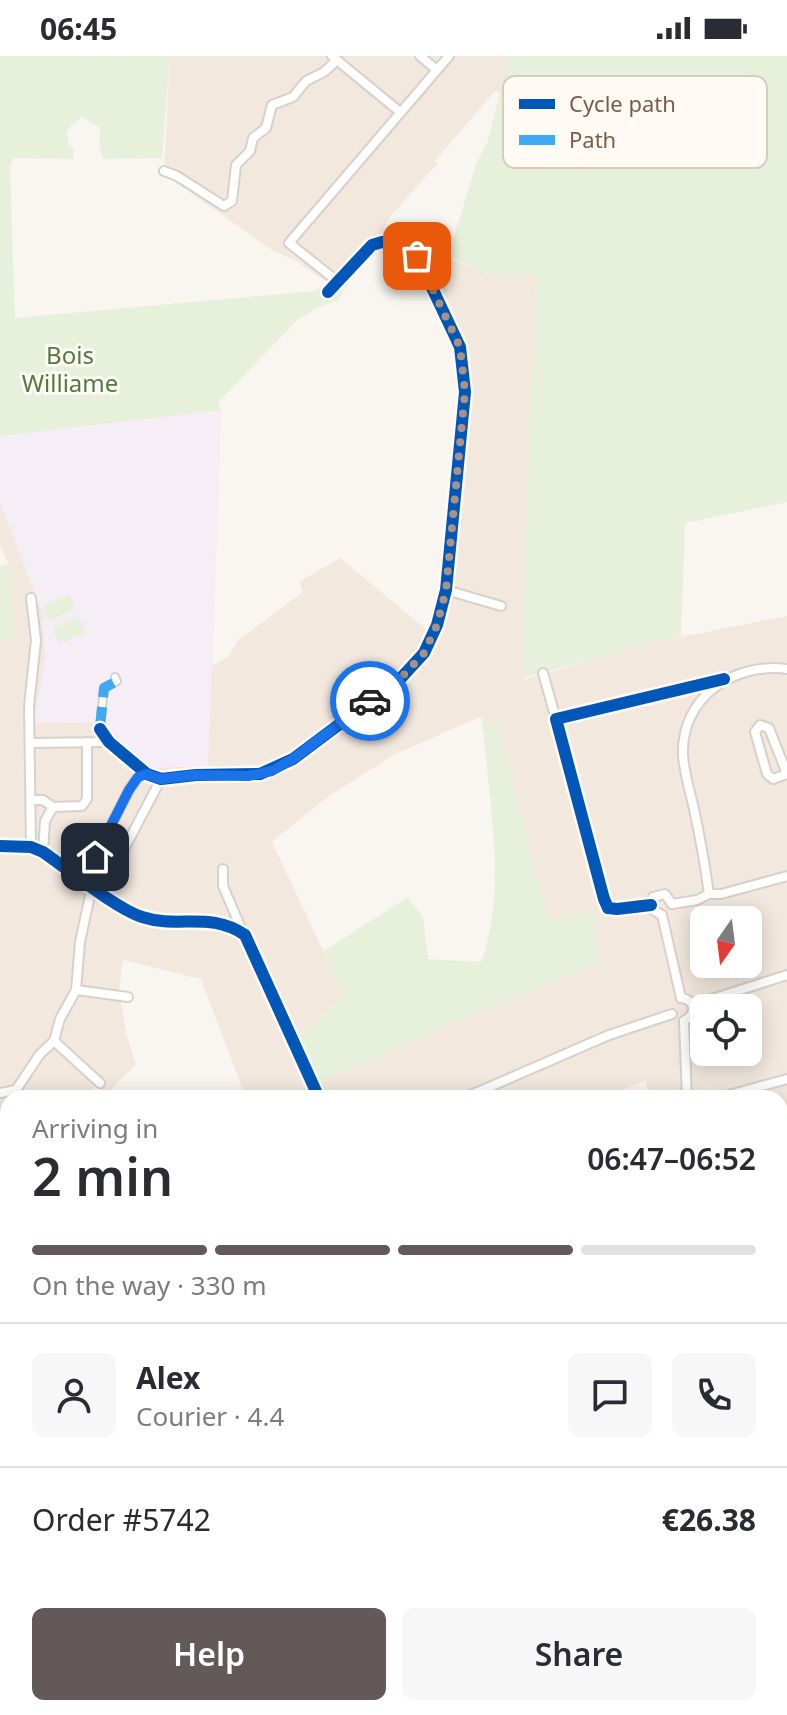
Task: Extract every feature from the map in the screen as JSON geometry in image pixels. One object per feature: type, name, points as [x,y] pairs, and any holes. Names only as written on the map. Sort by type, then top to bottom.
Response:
[{"type":"street","points":[[420,56],[437,70]]},
{"type":"street","points":[[337,281],[289,243],[449,56]]},
{"type":"street","points":[[164,171],[224,206],[232,201],[236,165],[250,151],[253,138],[266,128],[272,105],[293,97],[306,81],[324,72],[335,58],[400,112]]},
{"type":"street","points":[[115,677],[117,681],[104,688],[100,728],[104,742],[142,776],[161,779],[260,774],[293,759],[409,670],[424,653],[437,625],[446,590],[465,392],[460,347],[417,256],[401,245],[382,242],[372,245],[328,292]]},
{"type":"street","points":[[446,590],[501,606]]},
{"type":"street","points":[[31,598],[36,640],[29,706],[31,847]]},
{"type":"street","points":[[556,719],[773,667],[787,669]]},
{"type":"street","points":[[543,673],[608,908],[651,905]]},
{"type":"street","points":[[709,894],[683,753],[689,724],[700,700],[724,679]]},
{"type":"street","points":[[692,687],[700,700]]},
{"type":"street","points":[[760,725],[769,728],[787,774],[773,779],[767,774],[755,732],[760,725]]},
{"type":"street","points":[[31,800],[43,800],[53,807],[85,803],[87,742]]},
{"type":"street","points":[[31,743],[104,742]]},
{"type":"street","points":[[83,880],[129,790],[142,776]]},
{"type":"street","points":[[101,893],[161,779]]},
{"type":"street","points":[[43,852],[45,821],[53,807]]},
{"type":"street","points":[[0,846],[31,847],[43,852],[101,893],[147,918],[171,922],[219,922],[245,935]]},
{"type":"street","points":[[223,869],[223,886],[315,1090]]},
{"type":"street","points":[[672,904],[787,876]]},
{"type":"street","points":[[18,1090],[40,1054],[54,1041],[60,1019],[76,990],[80,942],[92,886]]},
{"type":"street","points":[[661,894],[668,896],[672,904],[669,911],[662,915],[654,912],[651,905],[653,897],[661,894]]},
{"type":"street","points":[[662,915],[681,998]]},
{"type":"street","points":[[727,994],[787,975]]},
{"type":"street","points":[[76,990],[128,997]]},
{"type":"street","points":[[681,998],[690,1001]]},
{"type":"street","points":[[681,998],[671,1007],[672,1014],[684,1021]]},
{"type":"street","points":[[482,1090],[609,1035],[672,1014]]},
{"type":"street","points":[[684,1021],[690,1016]]},
{"type":"street","points":[[684,1021],[687,1090]]},
{"type":"street","points":[[54,1041],[100,1083]]},
{"type":"street","points":[[747,1090],[787,1079]]},
{"type":"shaded area","points":[[170,56],[509,56],[502,93],[495,91],[435,161],[437,164],[384,228],[401,235],[408,242],[491,275],[536,274],[523,680],[651,643],[787,616],[787,1090],[647,1090],[646,1080],[623,1090],[243,1090],[201,979],[123,960],[119,990],[126,1033],[136,1065],[110,1090],[96,1087],[92,1090],[0,1090],[0,566],[9,564],[0,546],[0,436],[221,410],[212,666],[228,657],[237,641],[303,592],[299,582],[340,558],[428,631],[440,588],[460,391],[455,352],[418,271],[403,253],[382,248],[360,263],[337,289],[296,261],[272,250],[164,174]],"holes":[[[487,714],[487,724],[500,730],[548,920],[602,961],[469,1016],[297,1037],[344,995],[272,842],[326,798],[395,754]]]},
{"type":"shaded area","points":[[221,410],[208,766],[156,768],[145,765],[105,723],[34,722],[45,660],[43,615],[0,502],[0,436]]},
{"type":"green space","name":"Bois Williame","points":[[0,56],[170,56],[162,158],[103,159],[99,146],[100,126],[82,116],[66,131],[69,145],[74,149],[73,159],[13,158],[10,166],[15,318],[315,291],[329,282],[337,289],[360,263],[338,300],[296,321],[218,403],[221,410],[0,436]]},
{"type":"green space","points":[[509,56],[787,56],[787,502],[685,523],[681,636],[523,678],[536,275],[491,275],[448,256],[477,162],[488,141],[503,80],[503,168],[767,168],[767,76],[504,76]]},
{"type":"green space","points":[[9,565],[15,639],[0,640],[0,566]]},
{"type":"green space","points":[[69,594],[76,609],[48,621],[42,606]]},
{"type":"green space","points":[[79,617],[86,633],[59,644],[53,628]]},
{"type":"green space","points":[[487,714],[487,724],[500,729],[548,920],[592,910],[602,961],[317,1084],[297,1037],[344,995],[324,951],[408,897],[423,918],[428,959],[481,962],[492,921],[495,879],[481,715]]},
{"type":"marked path","points":[[100,727],[104,688],[117,681],[115,677]]},
{"type":"cycle path","points":[[100,729],[109,742],[147,774],[161,779],[260,774],[293,759],[401,678],[424,653],[437,625],[446,590],[465,392],[460,347],[417,256],[401,245],[382,242],[372,245],[328,292]]},
{"type":"cycle path","points":[[651,905],[608,908],[556,719],[724,679]]},
{"type":"cycle path","points":[[0,846],[31,847],[43,852],[106,897],[142,917],[169,922],[219,924],[245,935],[315,1090]]},
{"type":"way so far","points":[[370,701],[401,678],[424,653],[437,625],[446,590],[465,392],[460,347],[417,256]]},
{"type":"route","points":[[95,857],[138,777],[147,774],[161,779],[196,775],[248,776],[272,771],[293,759],[370,701]]}]
